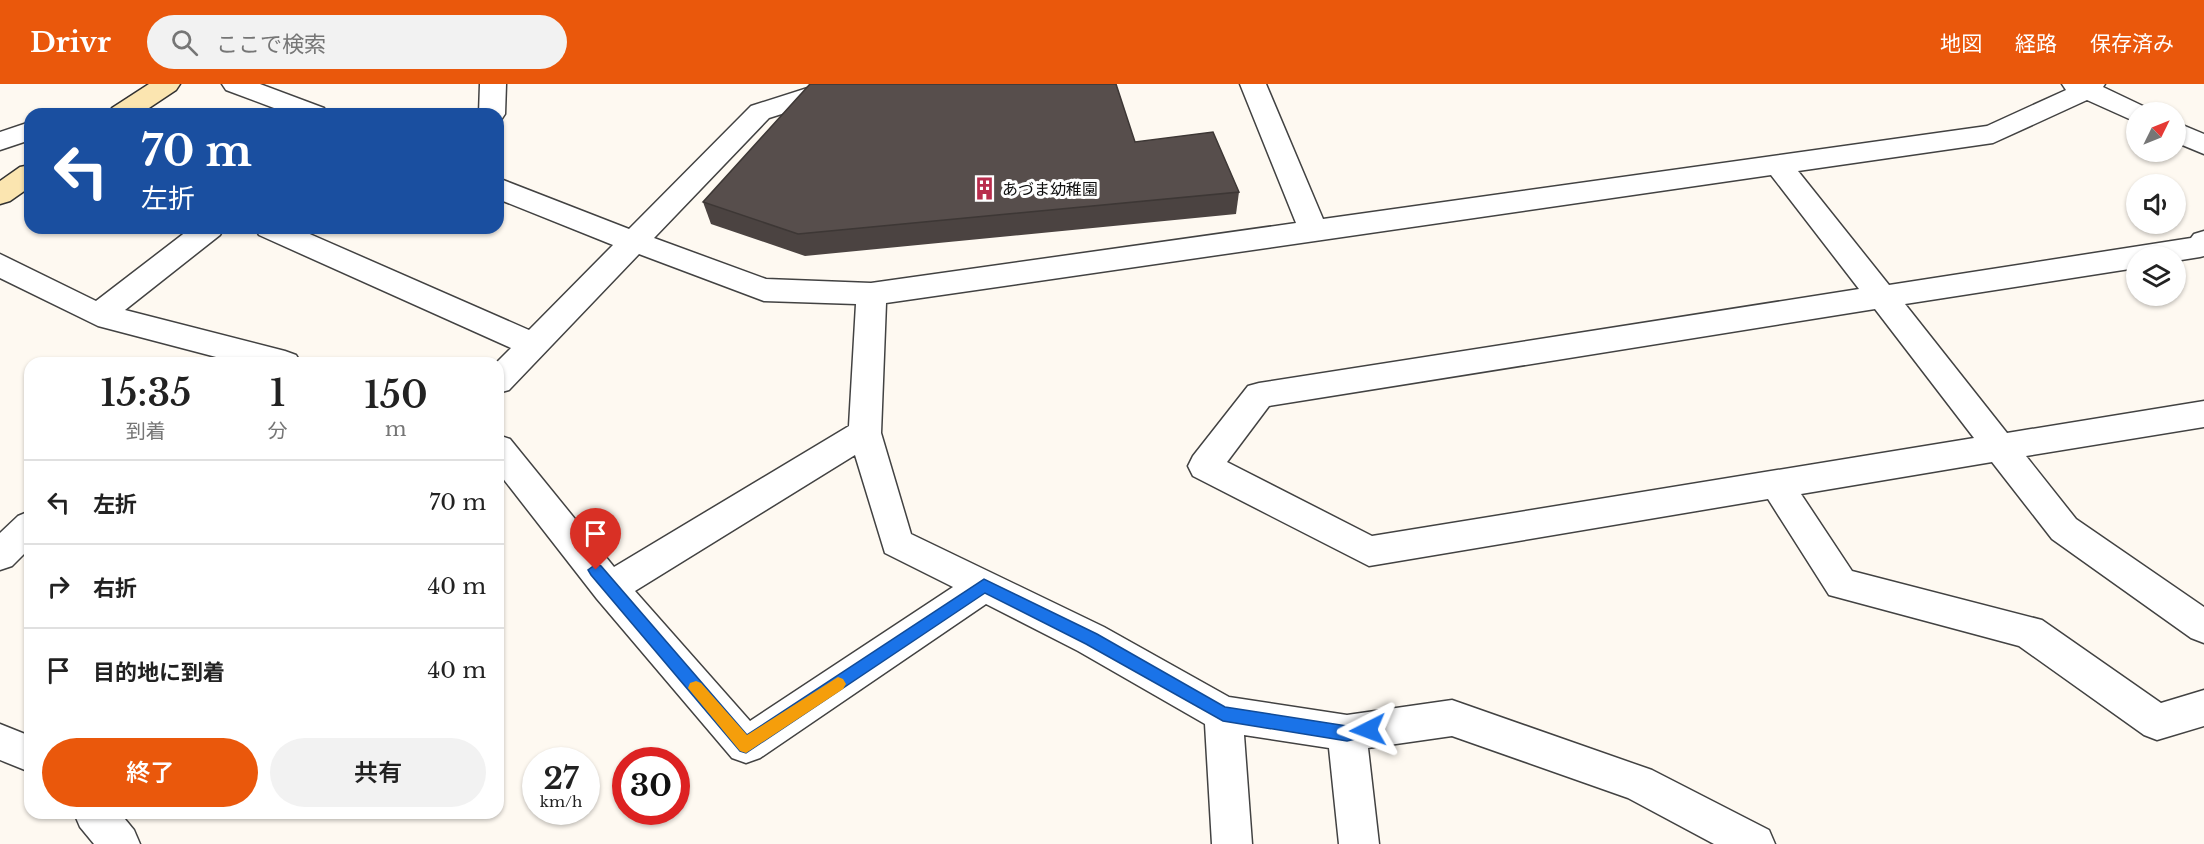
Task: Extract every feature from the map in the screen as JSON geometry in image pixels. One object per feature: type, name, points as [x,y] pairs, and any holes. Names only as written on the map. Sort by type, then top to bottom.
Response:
[{"type":"street","points":[[130,108],[167,84]]},
{"type":"street","points":[[235,84],[299,108]]},
{"type":"street","points":[[492,108],[493,84]]},
{"type":"street","points":[[504,375],[760,112],[848,84]]},
{"type":"street","points":[[1253,84],[1313,230]]},
{"type":"street","points":[[504,190],[634,242],[765,290],[871,294],[1993,134],[2085,86],[2126,108]]},
{"type":"street","points":[[0,141],[24,133]]},
{"type":"street","points":[[2186,136],[2204,145]]},
{"type":"street","points":[[1778,165],[2064,529],[2204,627]]},
{"type":"street","points":[[0,194],[24,178]]},
{"type":"street","points":[[98,315],[202,234]]},
{"type":"street","points":[[283,234],[535,345]]},
{"type":"street","points":[[2204,241],[2200,247],[1880,295],[1258,394],[1205,465],[1369,551],[2204,414]]},
{"type":"street","points":[[0,265],[98,315],[262,357]]},
{"type":"street","points":[[871,294],[865,432],[897,543],[1091,639],[1223,714],[1347,733],[1452,718],[1638,783],[1755,844]]},
{"type":"street","points":[[610,588],[865,432]]},
{"type":"street","points":[[504,456],[610,588],[746,746],[984,586]]},
{"type":"street","points":[[1776,484],[1841,584],[2029,632],[2157,722],[2204,708]]},
{"type":"street","points":[[0,555],[24,532]]},
{"type":"street","points":[[1223,714],[1233,844]]},
{"type":"street","points":[[1347,733],[1359,844]]},
{"type":"street","points":[[0,742],[24,752]]},
{"type":"street","points":[[99,819],[120,844]]},
{"type":"building","name":"あづま幼稚園","points":[[810,84],[1116,84],[1135,142],[1213,132],[1239,192],[798,234],[703,202]]},
{"type":"slow traffic","points":[[696,688],[746,746],[838,684]]},
{"type":"place","name":"あづま幼稚園","points":[[984,189]]},
{"type":"route","points":[[596,570],[746,746],[984,586],[1091,639],[1223,714],[1347,733],[1368,730]]}]
